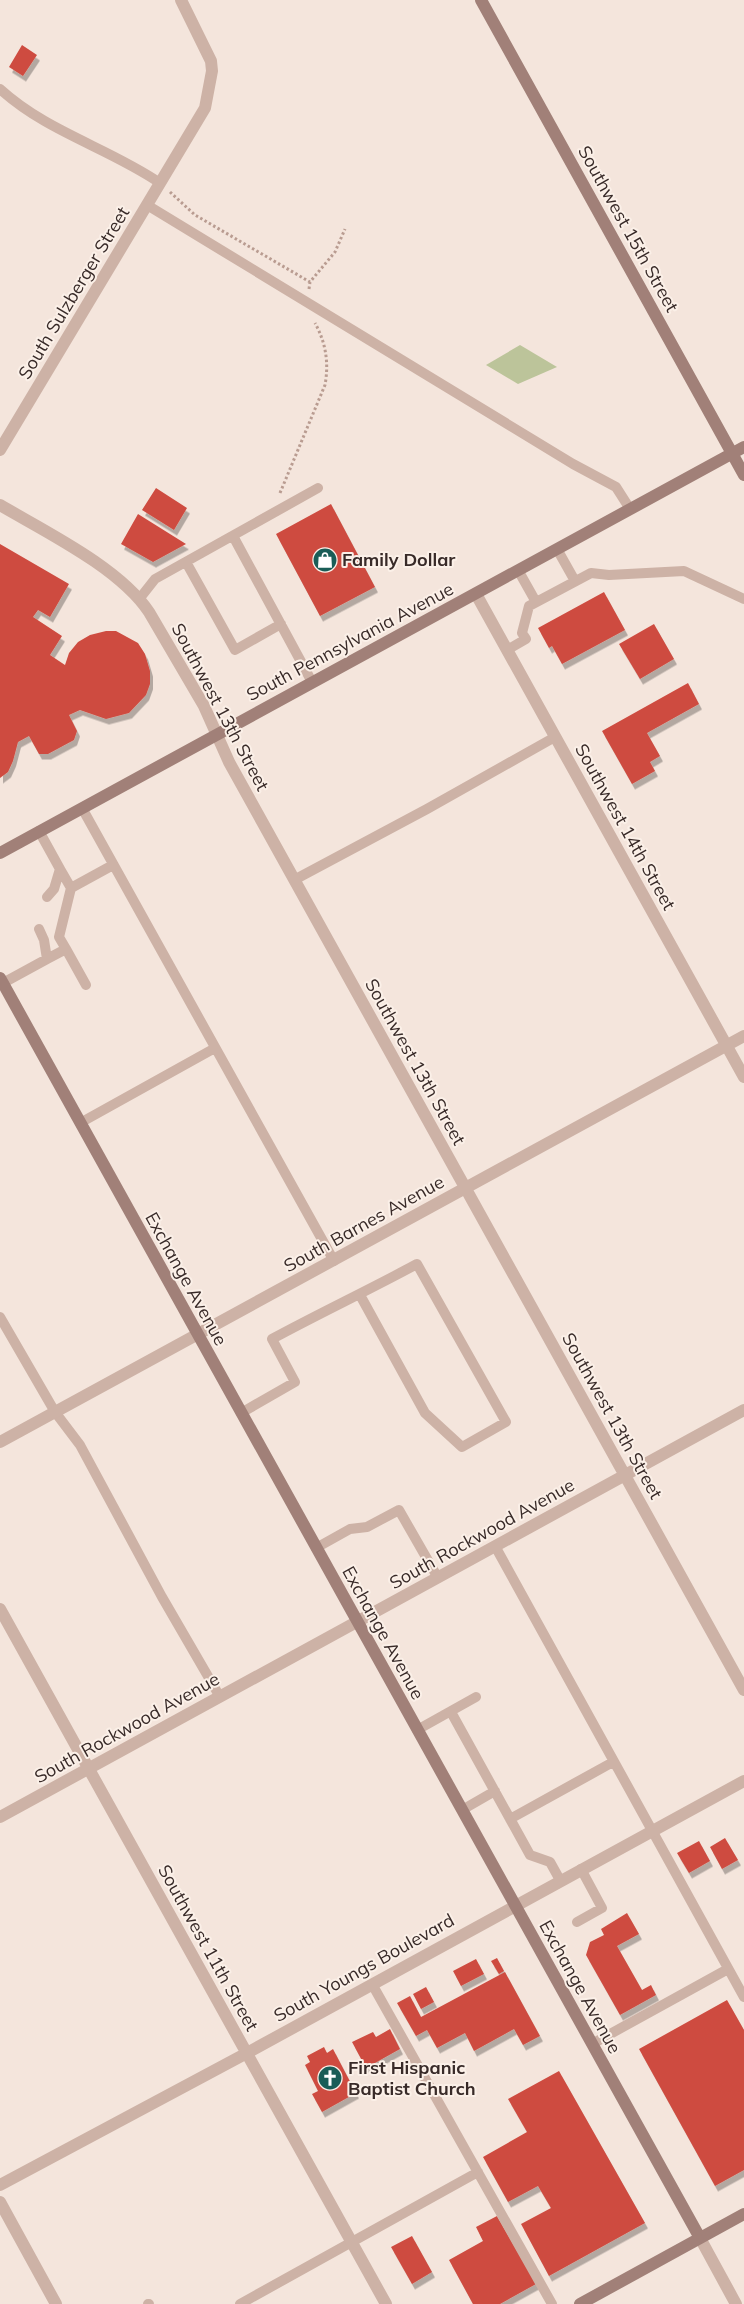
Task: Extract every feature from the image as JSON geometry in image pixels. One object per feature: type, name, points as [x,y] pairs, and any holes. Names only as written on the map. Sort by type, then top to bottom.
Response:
[{"type":"main road","name":"Southwest 15th Street","points":[[481,0],[744,475]]},
{"type":"main road","name":"South Pennsylvania Avenue","points":[[1,852],[744,447]]},
{"type":"main road","name":"Exchange Avenue","points":[[1,981],[700,2238]]},
{"type":"main road","points":[[580,2304],[744,2214]]},
{"type":"street","points":[[147,205],[205,108],[212,71],[207,50],[181,0]]},
{"type":"street","name":"South Sulzberger Street","points":[[0,450],[147,205]]},
{"type":"street","name":"Southwest 13th Street","points":[[0,505],[112,573],[140,598],[204,706],[229,762],[743,1685]]},
{"type":"street","name":"Southwest 14th Street","points":[[476,594],[744,1077]]},
{"type":"street","name":"South Barnes Avenue","points":[[0,1442],[198,1336],[744,1036]]},
{"type":"street","name":"South Rockwood Avenue","points":[[0,1817],[744,1410]]},
{"type":"street","name":"Southwest 11th Street","points":[[0,1609],[386,2304]]},
{"type":"street","name":"South Youngs Boulevard","points":[[0,2184],[247,2053],[514,1905],[744,1781]]},
{"type":"street","points":[[0,2202],[56,2304]]},
{"type":"street","name":"Exchange Avenue","points":[[700,2238],[736,2304]]},
{"type":"lane","points":[[0,89],[30,113],[135,166],[160,183]]},
{"type":"lane","points":[[147,205],[573,464],[608,481],[616,487],[630,509]]},
{"type":"lane","points":[[140,598],[155,579],[318,488]]},
{"type":"lane","points":[[234,536],[312,682]]},
{"type":"lane","points":[[558,549],[575,581]]},
{"type":"lane","points":[[186,562],[235,650],[281,624]]},
{"type":"lane","points":[[518,570],[536,602]]},
{"type":"lane","points":[[507,650],[526,639],[522,633],[529,606],[591,573],[609,575],[684,571],[744,599]]},
{"type":"lane","points":[[294,880],[427,809],[555,737]]},
{"type":"lane","points":[[82,808],[334,1261]]},
{"type":"lane","points":[[39,831],[70,888],[59,937],[86,985]]},
{"type":"lane","points":[[70,888],[113,865]]},
{"type":"lane","points":[[52,896],[60,869]]},
{"type":"lane","points":[[39,930],[47,936],[47,959]]},
{"type":"lane","points":[[1,981],[66,948]]},
{"type":"lane","points":[[80,1122],[215,1048]]},
{"type":"lane","points":[[240,1413],[295,1382],[272,1339],[329,1308],[360,1296],[417,1264],[506,1422],[462,1447],[425,1413],[360,1296]]},
{"type":"lane","points":[[0,1317],[55,1412],[80,1445],[162,1597],[220,1697]]},
{"type":"lane","points":[[316,1548],[350,1529],[367,1527],[399,1510],[438,1578]]},
{"type":"lane","points":[[495,1546],[651,1832],[744,1997]]},
{"type":"lane","points":[[417,1730],[476,1697]]},
{"type":"lane","points":[[450,1712],[530,1855],[550,1862],[560,1880]]},
{"type":"lane","points":[[510,1819],[613,1762]]},
{"type":"lane","points":[[462,1810],[495,1791]]},
{"type":"lane","points":[[577,1922],[602,1908],[581,1869]]},
{"type":"lane","points":[[592,2044],[728,1969]]},
{"type":"lane","points":[[372,1984],[552,2304]]},
{"type":"lane","points":[[240,2304],[478,2172]]},
{"type":"path","points":[[160,183],[195,215],[310,282]]},
{"type":"path","points":[[286,507],[279,496],[325,385],[328,370],[326,350],[309,313],[310,282],[334,252],[345,229]]},
{"type":"green space","points":[[520,345],[557,367],[518,384],[486,365]]},
{"type":"building","points":[[22,45],[37,55],[23,76],[9,67]]},
{"type":"building","points":[[156,488],[187,508],[174,530],[142,510]]},
{"type":"building","name":"Family Dollar","points":[[331,504],[375,587],[320,616],[276,534]]},
{"type":"building","points":[[138,514],[186,544],[153,562],[121,544]]},
{"type":"building","points":[[0,544],[69,584],[50,617],[38,610],[33,617],[62,636],[50,655],[65,665],[69,653],[78,642],[90,635],[106,631],[116,631],[138,643],[145,654],[150,671],[150,684],[146,695],[129,713],[106,719],[80,710],[69,715],[77,731],[74,740],[48,754],[39,754],[29,736],[18,742],[8,772],[0,778]]},
{"type":"building","points":[[604,592],[625,630],[562,664],[552,646],[549,648],[538,628]]},
{"type":"building","points":[[654,624],[674,659],[640,679],[619,644]]},
{"type":"building","points":[[688,683],[699,704],[647,733],[660,756],[650,762],[655,771],[632,784],[602,731]]},
{"type":"building","points":[[725,1838],[738,1860],[722,1869],[710,1847]]},
{"type":"building","points":[[699,1841],[710,1861],[689,1873],[677,1853]]},
{"type":"building","points":[[627,1913],[639,1934],[617,1946],[642,1990],[651,1985],[656,1995],[620,2015],[586,1955],[590,1942],[604,1935],[601,1929]]},
{"type":"building","points":[[497,1958],[504,1971],[499,1974],[491,1961]]},
{"type":"building","points":[[476,1959],[484,1974],[461,1986],[453,1971]]},
{"type":"building","points":[[505,1972],[540,2036],[523,2045],[514,2029],[474,2051],[465,2033],[437,2048],[427,2030],[416,2036],[397,2003],[410,1996],[421,2017]]},
{"type":"building","points":[[426,1987],[434,2002],[421,2009],[413,1994]]},
{"type":"building","points":[[727,2000],[744,2030],[744,2170],[715,2186],[639,2049]]},
{"type":"building","points":[[390,2029],[400,2049],[366,2068],[352,2042],[373,2032],[376,2037]]},
{"type":"building","name":"First Hispanic Baptist Church","points":[[324,2047],[327,2053],[333,2049],[356,2093],[322,2112],[312,2094],[318,2091],[305,2065],[310,2062],[307,2056]]},
{"type":"building","points":[[559,2071],[645,2223],[549,2276],[521,2224],[551,2208],[538,2186],[508,2202],[483,2157],[527,2132],[508,2099]]},
{"type":"building","points":[[497,2216],[536,2284],[500,2304],[473,2304],[449,2260],[483,2241],[476,2227]]},
{"type":"building","points":[[412,2236],[432,2272],[412,2284],[391,2247]]},
{"type":"place","name":"Family Dollar","points":[[325,560]]},
{"type":"place","name":"First Hispanic Baptist Church","points":[[330,2078]]}]
